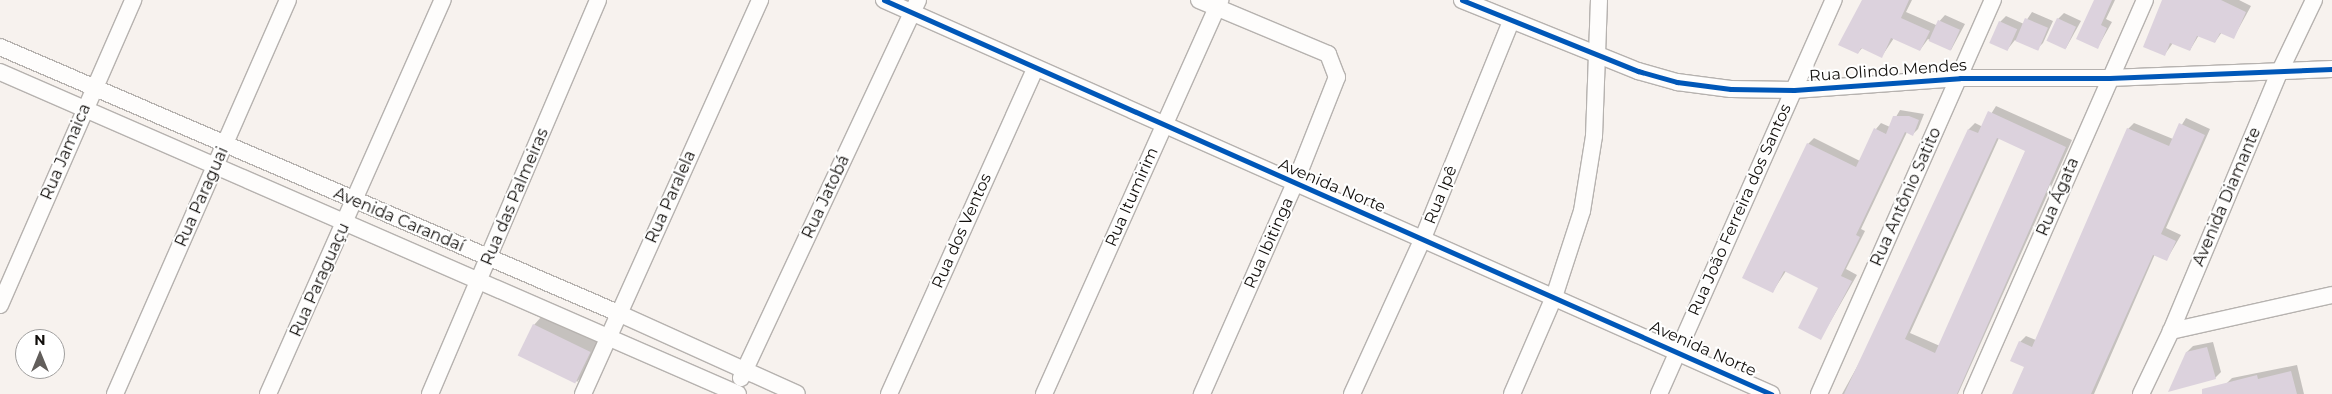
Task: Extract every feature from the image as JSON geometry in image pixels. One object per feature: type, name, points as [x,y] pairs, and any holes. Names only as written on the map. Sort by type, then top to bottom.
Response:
[{"type":"street","name":"Rua Jamaica","points":[[0,305],[84,108],[133,0]]},
{"type":"street","name":"Rua Paraguai","points":[[115,394],[216,168],[288,0]]},
{"type":"street","name":"Rua Paraguaçu","points":[[268,394],[355,202],[443,0]]},
{"type":"street","name":"Rua das Palmeiras","points":[[430,394],[598,0]]},
{"type":"street","name":"Rua Paralela","points":[[582,394],[760,0]]},
{"type":"street","name":"Avenida Norte","points":[[884,0],[915,6],[1035,68],[1295,184],[1423,238],[1771,394]]},
{"type":"street","points":[[1199,0],[1218,4]]},
{"type":"street","name":"Rua Olindo Mendes","points":[[1462,0],[1597,54],[1677,82],[1731,89],[1794,90],[1960,78],[2109,78],[2332,68]]},
{"type":"street","points":[[1512,394],[1554,297],[1582,211],[1590,172],[1599,0]]},
{"type":"street","name":"Rua João Ferreira dos Santos","points":[[1659,394],[1834,0]]},
{"type":"street","name":"Rua Antônio Satito","points":[[1819,394],[1993,0]]},
{"type":"street","name":"Rua Ágata","points":[[1972,394],[2109,78],[2145,0]]},
{"type":"street","name":"Avenida Diamante","points":[[2141,394],[2171,331],[2280,71],[2314,0]]},
{"type":"street","name":"Rua Ibitinga","points":[[1202,394],[1295,184],[1337,77],[1333,61],[1328,54],[1218,4]]},
{"type":"street","name":"Rua Itumirim","points":[[1044,394],[1218,4]]},
{"type":"street","name":"Rua Jatobá","points":[[735,393],[744,370],[915,6]]},
{"type":"street","name":"Rua Ipê","points":[[1352,394],[1423,238],[1512,21]]},
{"type":"street","name":"Avenida Carandaí","points":[[0,47],[355,202],[618,312],[797,394]]},
{"type":"street","name":"Rua dos Ventos","points":[[889,394],[1035,68]]},
{"type":"street","name":"Avenida Carandaí","points":[[0,72],[345,224],[608,335],[735,393]]},
{"type":"street","points":[[2171,331],[2332,295]]},
{"type":"building","points":[[1862,0],[1909,0],[1901,18],[1930,31],[1920,51],[1891,38],[1882,58],[1861,48],[1858,54],[1838,45]]},
{"type":"building","points":[[2094,0],[2112,0],[2101,25],[2107,28],[2098,49],[2076,39]]},
{"type":"building","points":[[2162,0],[2221,0],[2246,12],[2234,39],[2220,33],[2215,43],[2197,36],[2190,51],[2170,43],[2165,56],[2143,47]]},
{"type":"building","points":[[2025,18],[2048,28],[2038,51],[2015,41]]},
{"type":"building","points":[[2057,18],[2076,27],[2065,50],[2046,41]]},
{"type":"building","points":[[1938,20],[1960,30],[1951,51],[1929,41]]},
{"type":"building","points":[[1999,21],[2017,29],[2008,51],[1989,43]]},
{"type":"building","points":[[1988,111],[2066,147],[1957,394],[1844,394],[1968,129],[1978,133]],"holes":[[[1997,138],[2025,151],[1935,353],[1905,339]]]},
{"type":"building","points":[[1893,116],[1909,116],[1919,120],[1913,136],[1905,132],[1856,235],[1860,237],[1841,276],[1852,281],[1821,340],[1798,328],[1818,288],[1784,271],[1773,293],[1742,278],[1807,143],[1856,167],[1874,128],[1886,134]]},
{"type":"building","points":[[2179,123],[2205,135],[2161,234],[2176,241],[2167,261],[2153,255],[2091,394],[2012,394],[2024,367],[2010,361],[2019,341],[2032,347],[2127,128],[2169,146]]},
{"type":"building","points":[[533,324],[591,352],[575,384],[518,355]]},
{"type":"building","points":[[2207,347],[2216,379],[2168,392],[2186,352]]},
{"type":"building","points":[[2291,371],[2297,394],[2202,394],[2202,389],[2257,375],[2258,379]]},
{"type":"cycle path","points":[[884,0],[1771,394]]},
{"type":"cycle path","points":[[1462,0],[1638,71],[1677,82],[1731,89],[1794,90],[1960,78],[2109,78],[2332,69]]}]
